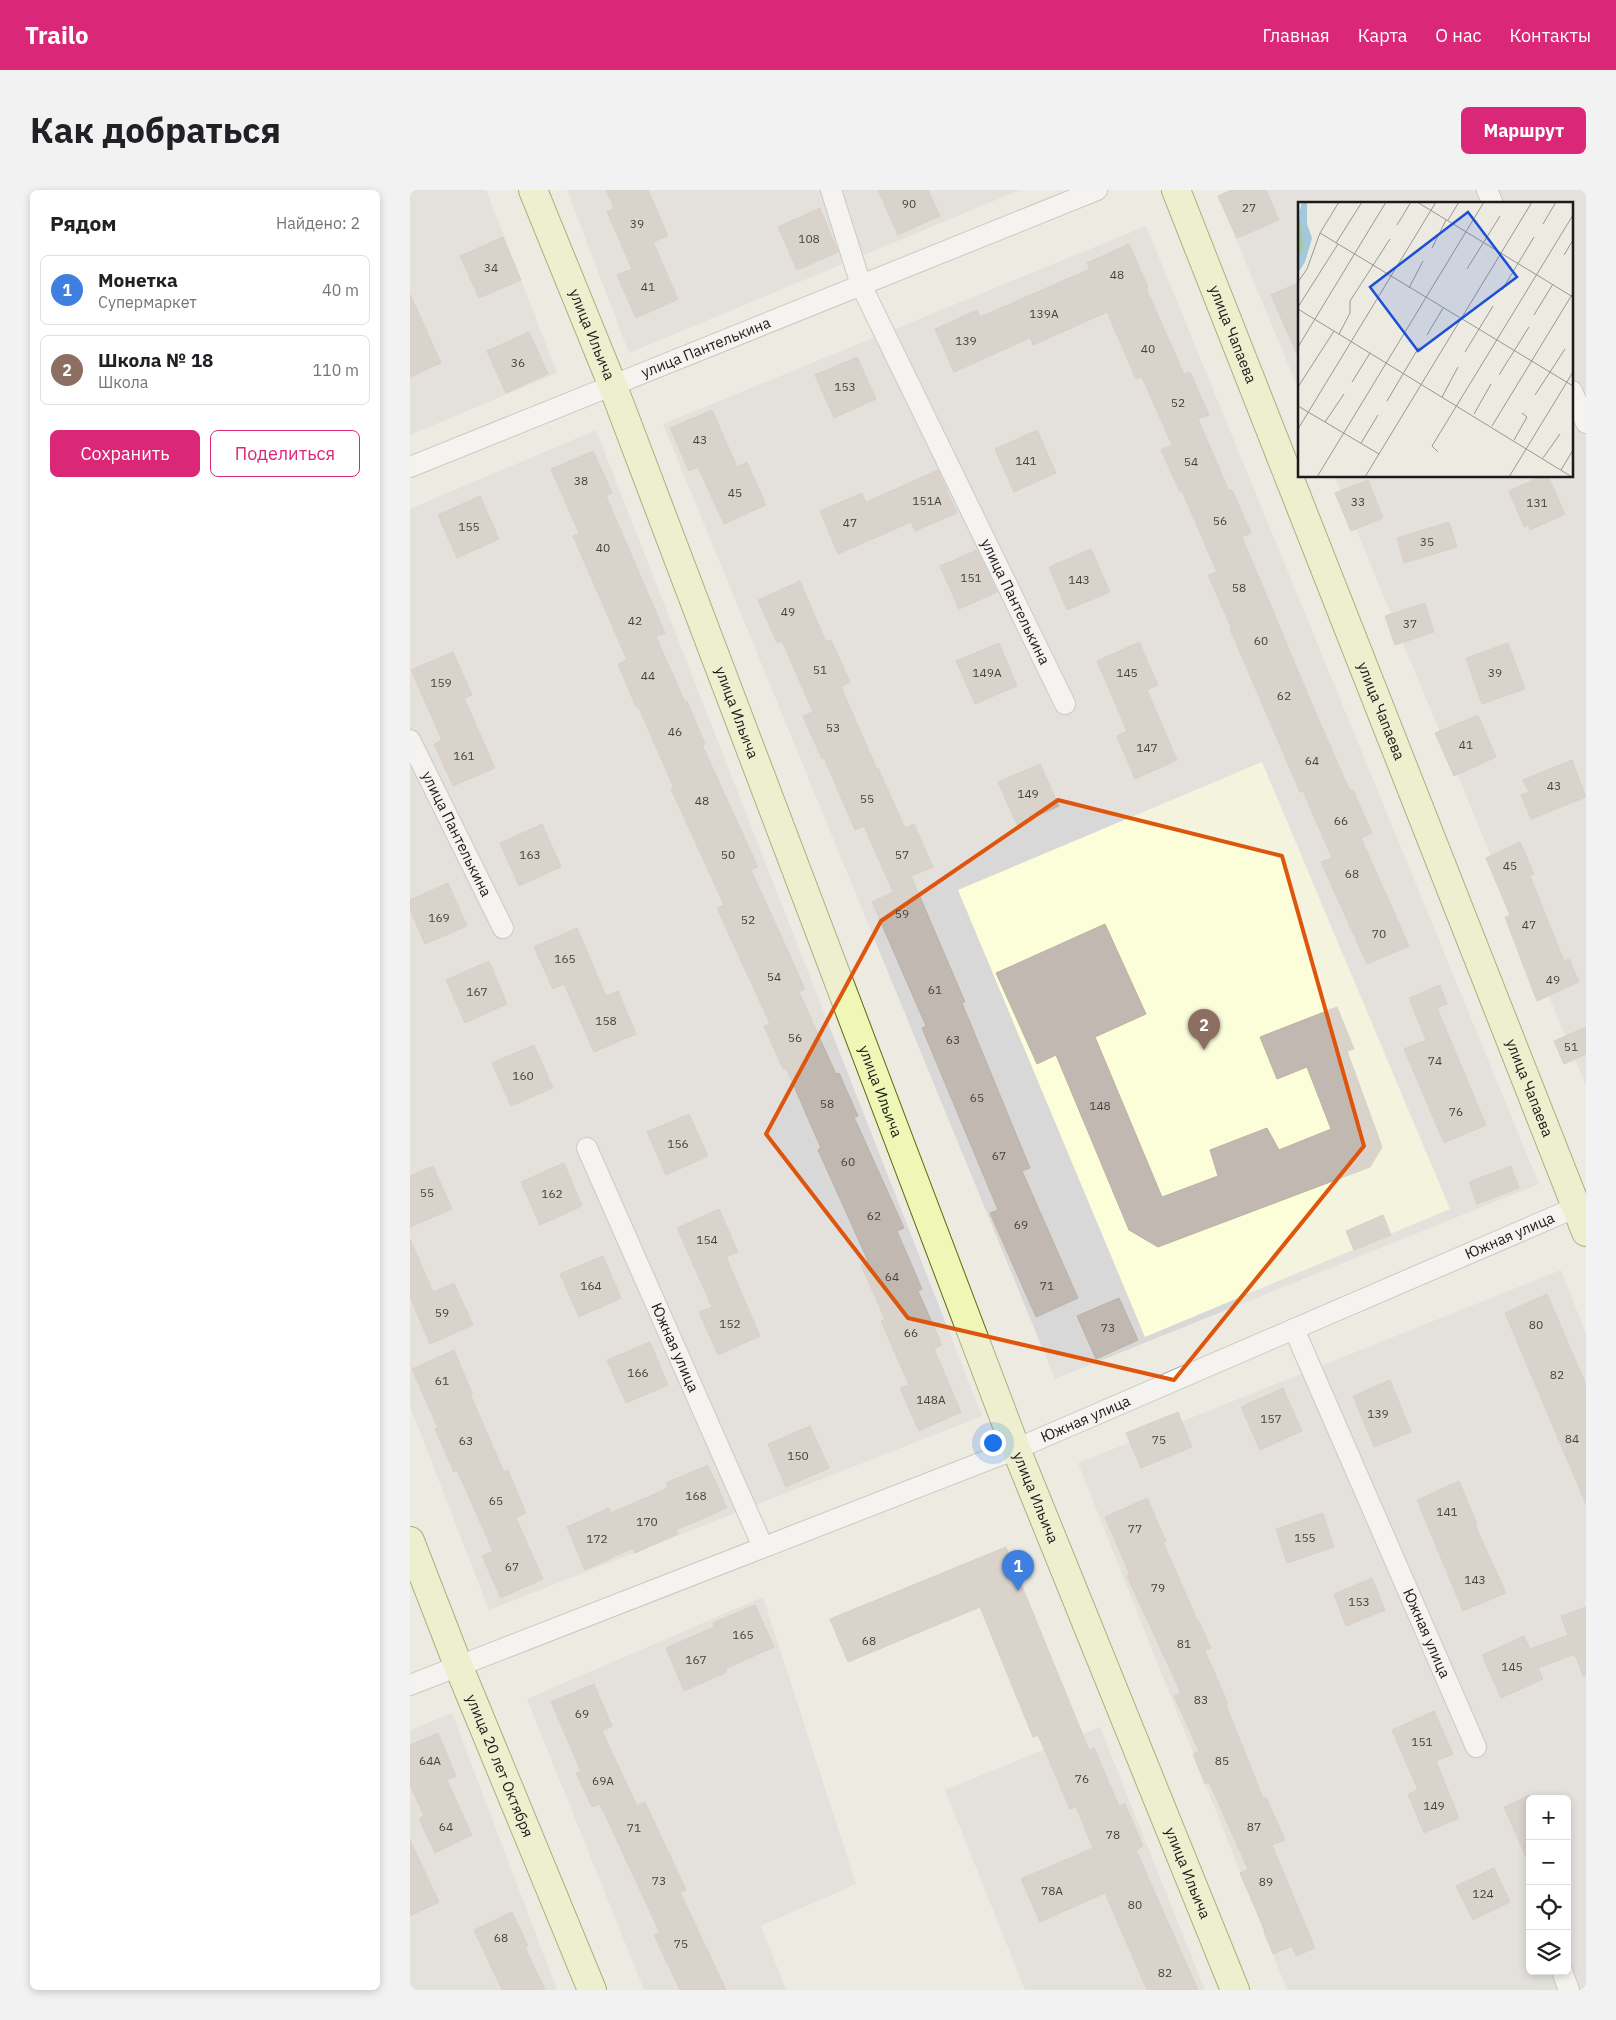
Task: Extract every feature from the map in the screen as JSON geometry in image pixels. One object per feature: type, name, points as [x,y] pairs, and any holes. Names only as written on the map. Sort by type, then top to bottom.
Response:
[{"type":"main road","name":"улица Ильича","points":[[533,190],[612,384],[1016,1449],[1235,1990]]},
{"type":"main road","name":"улица Чапаева","points":[[1176,190],[1581,1205],[1586,1232]]},
{"type":"main road","name":"улица 20 лет Октября","points":[[410,1540],[458,1666],[592,1990]]},
{"type":"street","name":"улица Пантелькина","points":[[831,190],[861,285],[1065,704]]},
{"type":"street","name":"улица Пантелькина","points":[[410,467],[1097,190]]},
{"type":"street","points":[[1487,190],[1492,202]]},
{"type":"street","points":[[1574,395],[1586,423]]},
{"type":"street","name":"улица Пантелькина","points":[[410,740],[503,928]]},
{"type":"street","name":"Южная улица","points":[[587,1148],[763,1547]]},
{"type":"street","name":"Южная улица","points":[[410,1685],[1016,1449],[1581,1205]]},
{"type":"street","name":"Южная улица","points":[[1294,1329],[1476,1748]]},
{"type":"street","points":[[1563,1975],[1569,1990]]},
{"type":"highlighted area","points":[[1058,800],[1282,856],[1364,1146],[1174,1380],[908,1318],[766,1134],[881,921]]},
{"type":"shaded area","points":[[410,190],[486,190],[557,373],[410,435]]},
{"type":"shaded area","points":[[567,190],[1020,190],[629,353]]},
{"type":"shaded area","points":[[1254,190],[1586,190],[1586,1086],[1335,478],[1574,478],[1574,202],[1298,202],[1298,388],[1221,203]]},
{"type":"shaded area","points":[[1146,226],[1539,1184],[1055,1379],[663,424]]},
{"type":"shaded area","points":[[596,430],[982,1416],[489,1610],[410,1406],[410,509]]},
{"type":"shaded area","points":[[1262,762],[1450,1209],[1145,1337],[958,890]]},
{"type":"shaded area","points":[[1561,1270],[1586,1334],[1586,1990],[1287,1990],[1078,1463]]},
{"type":"shaded area","points":[[763,1597],[856,1884],[761,1926],[786,1990],[644,1990],[527,1699]]},
{"type":"shaded area","points":[[452,1713],[557,1990],[410,1990],[410,1730]]},
{"type":"shaded area","points":[[1100,1727],[1205,1990],[1025,1990],[945,1790]]},
{"type":"building","points":[[606,190],[648,190],[668,236],[653,242],[678,299],[636,318],[617,275],[632,269],[607,212],[614,208]]},
{"type":"building","points":[[878,190],[928,190],[940,216],[898,235]]},
{"type":"building","points":[[1231,190],[1266,190],[1279,220],[1237,238],[1218,196]]},
{"type":"building","points":[[820,208],[838,252],[797,270],[778,227]]},
{"type":"building","points":[[503,237],[521,280],[479,298],[460,256]]},
{"type":"building","points":[[1129,244],[1184,374],[1190,372],[1209,415],[1198,419],[1229,491],[1232,490],[1251,533],[1242,537],[1350,791],[1353,790],[1372,833],[1361,838],[1409,946],[1367,964],[1321,862],[1332,858],[1303,791],[1300,792],[1230,629],[1232,629],[1208,575],[1217,572],[1182,491],[1180,492],[1161,450],[1172,445],[1142,377],[1136,379],[1107,312],[1033,345],[1030,338],[954,372],[935,329],[977,310],[980,317],[1090,269],[1087,263]]},
{"type":"building","points":[[1298,283],[1298,356],[1271,295]]},
{"type":"building","points":[[410,294],[441,363],[410,377]]},
{"type":"building","points":[[529,332],[548,374],[506,393],[487,351]]},
{"type":"building","points":[[857,357],[876,399],[834,418],[815,375]]},
{"type":"building","points":[[712,410],[737,467],[747,462],[766,505],[724,524],[698,467],[689,471],[670,428]]},
{"type":"building","points":[[1037,430],[1056,473],[1014,492],[995,449]]},
{"type":"building","points":[[593,451],[612,493],[606,496],[665,633],[656,637],[685,702],[687,701],[705,744],[702,745],[758,867],[751,870],[805,989],[799,992],[836,1074],[839,1073],[858,1116],[854,1117],[904,1228],[897,1231],[922,1289],[918,1291],[942,1345],[934,1349],[961,1412],[919,1431],[900,1388],[909,1385],[881,1321],[885,1319],[861,1265],[868,1261],[818,1150],[821,1148],[786,1068],[783,1069],[764,1026],[770,1024],[717,908],[724,905],[671,789],[674,788],[618,664],[627,660],[573,536],[579,533],[551,469]]},
{"type":"building","points":[[938,470],[957,513],[915,531],[911,522],[838,554],[820,511],[862,493],[866,502]]},
{"type":"building","points":[[1538,478],[1549,478],[1565,514],[1530,530],[1529,525],[1524,527],[1509,491]]},
{"type":"building","points":[[1368,480],[1383,518],[1351,531],[1335,493]]},
{"type":"building","points":[[480,496],[499,539],[457,558],[438,515]]},
{"type":"building","points":[[1449,522],[1457,547],[1404,563],[1397,538]]},
{"type":"building","points":[[1091,549],[1110,592],[1067,610],[1049,567]]},
{"type":"building","points":[[977,550],[997,592],[959,609],[940,566]]},
{"type":"building","points":[[800,581],[826,642],[831,640],[850,682],[841,687],[877,769],[905,828],[914,824],[933,867],[911,876],[965,1002],[962,1003],[1030,1168],[1022,1171],[1078,1298],[1036,1317],[990,1213],[998,1210],[922,1028],[926,1026],[872,902],[893,892],[864,826],[855,830],[824,758],[822,759],[803,716],[813,712],[782,641],[777,643],[758,600]]},
{"type":"building","points":[[1425,603],[1434,632],[1395,645],[1385,616]]},
{"type":"building","points":[[1139,642],[1158,685],[1147,690],[1177,760],[1135,779],[1117,736],[1127,731],[1097,661]]},
{"type":"building","points":[[999,643],[1017,686],[975,704],[956,661]]},
{"type":"building","points":[[1508,643],[1525,689],[1482,704],[1466,658]]},
{"type":"building","points":[[453,652],[472,695],[464,698],[495,768],[453,786],[434,744],[442,740],[411,670]]},
{"type":"building","points":[[1478,715],[1496,757],[1454,776],[1435,733]]},
{"type":"building","points":[[1572,760],[1586,797],[1531,819],[1521,795],[1529,792],[1523,780]]},
{"type":"building","points":[[1040,764],[1059,806],[1017,825],[998,782]]},
{"type":"building","points":[[542,824],[561,867],[519,886],[500,843]]},
{"type":"building","points":[[1520,842],[1534,874],[1530,876],[1564,961],[1569,959],[1579,982],[1537,1001],[1505,917],[1510,915],[1486,858]]},
{"type":"building","points":[[448,883],[467,926],[425,944],[410,910],[410,900]]},
{"type":"building","points":[[1105,924],[1146,1014],[1095,1037],[1162,1197],[1218,1176],[1210,1150],[1267,1128],[1279,1150],[1331,1129],[1307,1067],[1277,1079],[1260,1037],[1337,1007],[1354,1049],[1347,1051],[1382,1147],[1370,1167],[1158,1247],[1129,1230],[1056,1055],[1037,1064],[996,973]]},
{"type":"building","points":[[577,928],[606,996],[618,991],[636,1034],[594,1052],[564,984],[553,989],[534,947]]},
{"type":"building","points":[[489,961],[507,1004],[465,1023],[446,980]]},
{"type":"building","points":[[1440,985],[1447,1004],[1437,1008],[1486,1125],[1444,1143],[1404,1049],[1426,1040],[1409,998]]},
{"type":"building","points":[[1586,1027],[1586,1054],[1564,1064],[1554,1041]]},
{"type":"building","points":[[534,1045],[553,1088],[511,1106],[492,1063]]},
{"type":"building","points":[[689,1114],[708,1156],[666,1175],[647,1132]]},
{"type":"building","points":[[564,1163],[582,1206],[540,1225],[521,1182]]},
{"type":"building","points":[[433,1166],[452,1209],[410,1227],[410,1176]]},
{"type":"building","points":[[1511,1166],[1519,1188],[1477,1204],[1469,1182]]},
{"type":"building","points":[[719,1209],[738,1252],[726,1257],[760,1336],[718,1355],[699,1312],[712,1307],[677,1228]]},
{"type":"building","points":[[1383,1215],[1391,1235],[1354,1250],[1346,1231]]},
{"type":"building","points":[[410,1239],[433,1292],[454,1283],[473,1325],[430,1344],[410,1297]]},
{"type":"building","points":[[603,1256],[621,1298],[579,1317],[560,1274]]},
{"type":"building","points":[[1547,1294],[1586,1385],[1586,1504],[1505,1313]]},
{"type":"building","points":[[1119,1298],[1138,1340],[1096,1359],[1077,1316]]},
{"type":"building","points":[[650,1342],[668,1385],[626,1403],[607,1360]]},
{"type":"building","points":[[454,1350],[472,1393],[470,1394],[504,1472],[508,1470],[526,1513],[516,1518],[543,1579],[501,1598],[482,1556],[493,1551],[457,1470],[454,1472],[435,1429],[438,1428],[412,1369]]},
{"type":"building","points":[[1390,1380],[1411,1432],[1374,1447],[1353,1396]]},
{"type":"building","points":[[1283,1388],[1302,1431],[1260,1450],[1241,1407]]},
{"type":"building","points":[[1178,1412],[1192,1447],[1141,1468],[1126,1433]]},
{"type":"building","points":[[810,1426],[829,1468],[786,1487],[768,1444]]},
{"type":"building","points":[[708,1465],[727,1508],[676,1530],[678,1534],[635,1553],[633,1548],[585,1570],[567,1527],[609,1508],[611,1513],[668,1488],[666,1483]]},
{"type":"building","points":[[1459,1481],[1477,1524],[1475,1525],[1506,1593],[1463,1611],[1417,1500]]},
{"type":"building","points":[[1147,1498],[1166,1541],[1163,1542],[1211,1648],[1205,1651],[1228,1704],[1226,1705],[1263,1798],[1266,1797],[1285,1840],[1272,1845],[1315,1948],[1296,1956],[1292,1946],[1273,1954],[1240,1873],[1248,1869],[1209,1782],[1205,1784],[1193,1754],[1199,1751],[1174,1696],[1181,1693],[1127,1576],[1130,1575],[1105,1517]]},
{"type":"building","points":[[1323,1513],[1334,1547],[1287,1563],[1276,1529]]},
{"type":"building","points":[[1006,1547],[1089,1750],[1094,1748],[1119,1806],[1125,1804],[1143,1846],[1136,1850],[1198,1990],[1147,1990],[1105,1893],[1040,1922],[1021,1879],[1093,1848],[1076,1807],[1070,1809],[1038,1735],[1033,1737],[980,1607],[848,1662],[830,1619]]},
{"type":"building","points":[[1372,1578],[1385,1610],[1346,1626],[1334,1594]]},
{"type":"building","points":[[755,1605],[774,1647],[725,1669],[727,1672],[684,1691],[666,1648],[714,1627],[713,1623]]},
{"type":"building","points":[[1586,1607],[1586,1676],[1583,1676],[1575,1654],[1538,1668],[1543,1679],[1501,1698],[1482,1655],[1524,1636],[1530,1649],[1568,1635],[1561,1616]]},
{"type":"building","points":[[594,1684],[612,1726],[602,1731],[637,1806],[645,1802],[686,1890],[680,1892],[726,1990],[680,1990],[654,1935],[660,1933],[600,1804],[592,1807],[576,1773],[581,1771],[551,1702]]},
{"type":"building","points":[[1434,1711],[1453,1754],[1436,1761],[1459,1818],[1424,1833],[1408,1794],[1418,1790],[1392,1730]]},
{"type":"building","points":[[438,1733],[456,1776],[447,1780],[472,1835],[435,1853],[419,1819],[424,1816],[410,1785],[410,1745]]},
{"type":"building","points":[[1526,1797],[1526,1857],[1504,1807]]},
{"type":"building","points":[[410,1840],[439,1902],[410,1916]]},
{"type":"building","points":[[1494,1868],[1510,1902],[1473,1920],[1456,1886]]},
{"type":"building","points":[[512,1912],[528,1946],[525,1947],[545,1990],[502,1990],[474,1930]]},
{"type":"place","name":"Школа № 18","points":[[1204,1050]]},
{"type":"place","name":"Монетка","points":[[1018,1591]]}]
